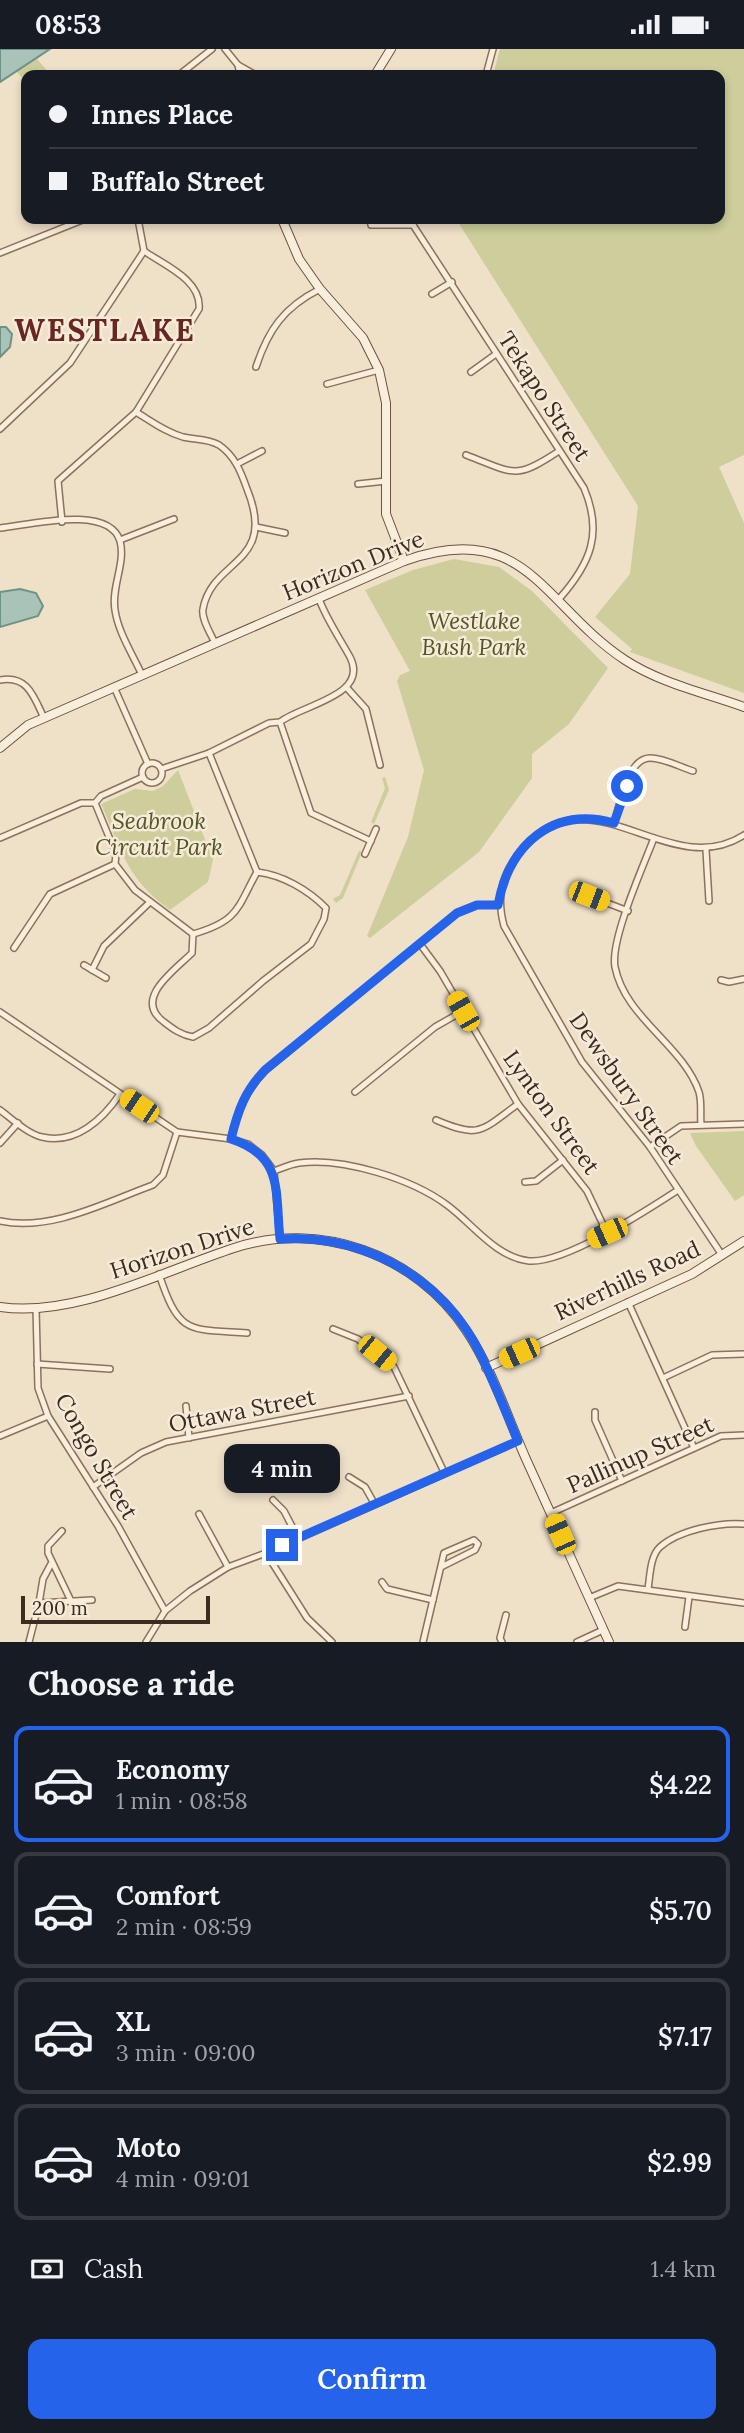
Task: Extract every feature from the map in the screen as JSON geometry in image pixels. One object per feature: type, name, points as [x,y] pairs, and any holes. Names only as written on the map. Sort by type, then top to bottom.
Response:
[{"type":"street","points":[[185,70],[212,49]]},
{"type":"street","points":[[225,49],[238,65],[247,70]]},
{"type":"street","points":[[378,70],[391,49]]},
{"type":"street","points":[[487,70],[493,49]]},
{"type":"street","points":[[238,65],[239,70]]},
{"type":"street","points":[[0,253],[72,224]]},
{"type":"street","points":[[0,429],[70,363],[144,251],[139,224]]},
{"type":"street","points":[[284,224],[299,259],[320,289],[363,338],[379,370],[386,403],[386,514],[404,561]]},
{"type":"street","name":"Tekapo Street","points":[[414,224],[584,488],[594,511],[593,538],[586,562],[559,599]]},
{"type":"street","points":[[62,521],[58,481],[136,412],[199,309],[200,298],[191,283],[144,251]]},
{"type":"street","points":[[432,294],[452,282]]},
{"type":"street","points":[[256,367],[264,342],[279,317],[300,299],[320,289]]},
{"type":"street","points":[[471,372],[496,354]]},
{"type":"street","points":[[327,384],[379,370]]},
{"type":"street","points":[[136,412],[168,432],[206,439],[219,446],[237,464],[253,504],[257,527],[248,547],[206,597],[202,613],[215,643]]},
{"type":"street","points":[[237,464],[262,451]]},
{"type":"street","points":[[466,455],[510,471],[528,471],[559,451]]},
{"type":"street","points":[[358,484],[387,481]]},
{"type":"street","points":[[0,529],[99,519],[111,527],[120,540],[115,608],[142,675]]},
{"type":"street","points":[[120,540],[174,519]]},
{"type":"street","points":[[257,527],[285,533]]},
{"type":"street","name":"Horizon Drive","points":[[0,748],[21,730],[44,718],[404,561],[440,550],[485,552],[520,566],[611,649],[635,667],[744,707]]},
{"type":"street","points":[[161,769],[209,753],[269,723],[280,722],[347,688],[354,673],[351,658],[319,599]]},
{"type":"street","points":[[0,680],[11,678],[24,683],[32,691],[44,718]]},
{"type":"street","points":[[114,687],[148,764]]},
{"type":"street","points":[[347,688],[366,709],[380,765]]},
{"type":"street","points":[[280,722],[311,814],[371,841]]},
{"type":"street","points":[[193,934],[221,923],[237,911],[247,897],[257,872],[209,753]]},
{"type":"street","points":[[614,823],[634,767],[642,759],[653,758],[693,771]]},
{"type":"street","points":[[148,764],[156,764],[161,769],[161,777],[156,782],[148,782],[143,777],[143,768],[148,764]]},
{"type":"street","points":[[96,803],[101,796],[143,777]]},
{"type":"street","points":[[0,838],[81,803],[96,803]]},
{"type":"street","points":[[96,803],[116,854],[115,864],[150,902],[193,934]]},
{"type":"street","points":[[231,1139],[239,1107],[249,1087],[464,908],[498,905],[509,867],[538,833],[579,818],[614,823],[654,838],[706,850],[744,835]]},
{"type":"street","points":[[365,854],[376,829]]},
{"type":"street","points":[[654,838],[615,949],[615,967],[636,1006],[691,1074],[700,1095],[701,1124]]},
{"type":"street","points":[[706,850],[709,901]]},
{"type":"street","points":[[14,948],[50,894],[115,864]]},
{"type":"street","points":[[193,934],[192,953],[154,991],[151,1000],[160,1019],[183,1035],[193,1037],[209,1028],[311,944],[324,919],[326,908],[318,900],[281,877],[257,872]]},
{"type":"street","points":[[589,896],[628,911]]},
{"type":"street","points":[[92,970],[104,946],[150,902]]},
{"type":"street","name":"Dewsbury Street","points":[[498,905],[504,926],[582,1062],[650,1147],[722,1255]]},
{"type":"street","name":"Lynton Street","points":[[419,944],[519,1104],[587,1191],[607,1233]]},
{"type":"street","points":[[84,965],[106,978]]},
{"type":"street","points":[[721,980],[729,982],[744,979]]},
{"type":"street","points":[[355,1092],[435,1027],[463,1011]]},
{"type":"street","points":[[0,1012],[177,1132],[231,1139],[248,1145],[262,1155],[274,1171],[280,1239]]},
{"type":"street","points":[[0,1123],[3,1112],[40,1137],[71,1135],[93,1126],[120,1094]]},
{"type":"street","points":[[436,1120],[461,1131],[475,1132],[519,1104]]},
{"type":"street","points":[[0,1143],[19,1123]]},
{"type":"street","points":[[650,1147],[681,1126],[744,1123]]},
{"type":"street","points":[[0,1221],[26,1224],[50,1221],[153,1185],[163,1175],[177,1132]]},
{"type":"street","points":[[525,1182],[536,1181],[563,1160]]},
{"type":"street","points":[[274,1171],[299,1163],[331,1164],[367,1170],[407,1183],[445,1203],[511,1257],[532,1261],[551,1258],[607,1233],[678,1190]]},
{"type":"street","name":"Horizon Drive","points":[[0,1307],[36,1308],[72,1303],[246,1244],[280,1239],[341,1243],[402,1268],[425,1284],[452,1311],[475,1344],[609,1642]]},
{"type":"street","name":"Riverhills Road","points":[[486,1368],[692,1274],[744,1241]]},
{"type":"street","points":[[159,1274],[170,1306],[181,1321],[201,1330],[247,1333]]},
{"type":"street","points":[[628,1302],[694,1448]]},
{"type":"street","name":"Congo Street","points":[[36,1308],[38,1388],[48,1416],[165,1611]]},
{"type":"street","points":[[332,1329],[358,1339],[394,1367],[444,1472]]},
{"type":"street","points":[[663,1378],[712,1356],[744,1354]]},
{"type":"street","points":[[37,1364],[110,1369]]},
{"type":"street","name":"Ottawa Street","points":[[93,1487],[141,1453],[166,1442],[409,1396]]},
{"type":"street","points":[[186,1406],[189,1438]]},
{"type":"street","points":[[595,1412],[595,1420],[622,1481]]},
{"type":"street","points":[[0,1436],[48,1416]]},
{"type":"street","name":"Pallinup Street","points":[[551,1513],[721,1436],[744,1435]]},
{"type":"street","points":[[146,1642],[165,1611],[228,1567],[267,1553],[518,1441]]},
{"type":"street","points":[[349,1477],[365,1487],[374,1503]]},
{"type":"street","points":[[273,1500],[284,1511],[298,1538]]},
{"type":"street","points":[[199,1514],[228,1567]]},
{"type":"street","points":[[648,1589],[653,1559],[659,1548],[711,1524],[744,1524]]},
{"type":"street","points":[[62,1531],[48,1546],[51,1564],[71,1601]]},
{"type":"street","points":[[423,1642],[444,1553],[474,1540],[478,1544],[475,1550],[441,1567]]},
{"type":"street","points":[[267,1553],[307,1618],[332,1642]]},
{"type":"street","points":[[29,1642],[40,1603],[43,1579],[51,1564]]},
{"type":"street","points":[[382,1582],[387,1589],[433,1601]]},
{"type":"street","points":[[589,1598],[618,1586],[744,1604]]},
{"type":"street","points":[[685,1627],[690,1597]]},
{"type":"street","points":[[40,1603],[92,1600]]},
{"type":"street","points":[[502,1642],[500,1638],[506,1615]]},
{"type":"street","points":[[576,1642],[603,1630]]},
{"type":"green space","points":[[500,49],[744,49],[744,455],[719,467],[744,523],[744,693],[630,652],[632,649],[595,617],[630,574],[638,506],[459,224],[725,224],[725,70],[494,70]]},
{"type":"green space","points":[[36,58],[47,70],[21,70],[21,76],[16,71]]},
{"type":"green space","name":"Westlake Bush Park","points":[[454,559],[499,567],[532,591],[608,668],[569,724],[532,754],[532,778],[479,852],[370,938],[367,936],[408,837],[424,770],[397,681],[400,675],[410,671],[365,590],[413,570]]},
{"type":"green space","name":"Seabrook Circuit Park","points":[[178,770],[213,860],[208,882],[170,910],[134,875],[120,850],[101,804],[135,789],[153,791],[163,786]]},
{"type":"green space","points":[[385,777],[389,790],[374,824],[371,822],[385,788],[382,778]]},
{"type":"green space","points":[[359,851],[362,852],[343,898],[336,903],[333,899],[340,895]]},
{"type":"green space","points":[[744,1131],[744,1195],[735,1201],[696,1146],[690,1133]]},
{"type":"shaded area","points":[[0,49],[50,49],[0,82]]},
{"type":"shaded area","points":[[0,327],[6,327],[12,334],[10,347],[0,357]]},
{"type":"shaded area","points":[[20,589],[36,593],[43,606],[38,616],[0,627],[0,592]]},
{"type":"district","name":"WESTLAKE","points":[[105,330]]},
{"type":"route","points":[[282,1545],[518,1441],[475,1344],[438,1295],[402,1268],[364,1250],[313,1239],[280,1239],[274,1171],[262,1155],[248,1145],[231,1139],[239,1107],[249,1087],[265,1070],[457,913],[477,905],[498,905],[509,867],[538,833],[579,818],[614,823],[627,786]]}]
